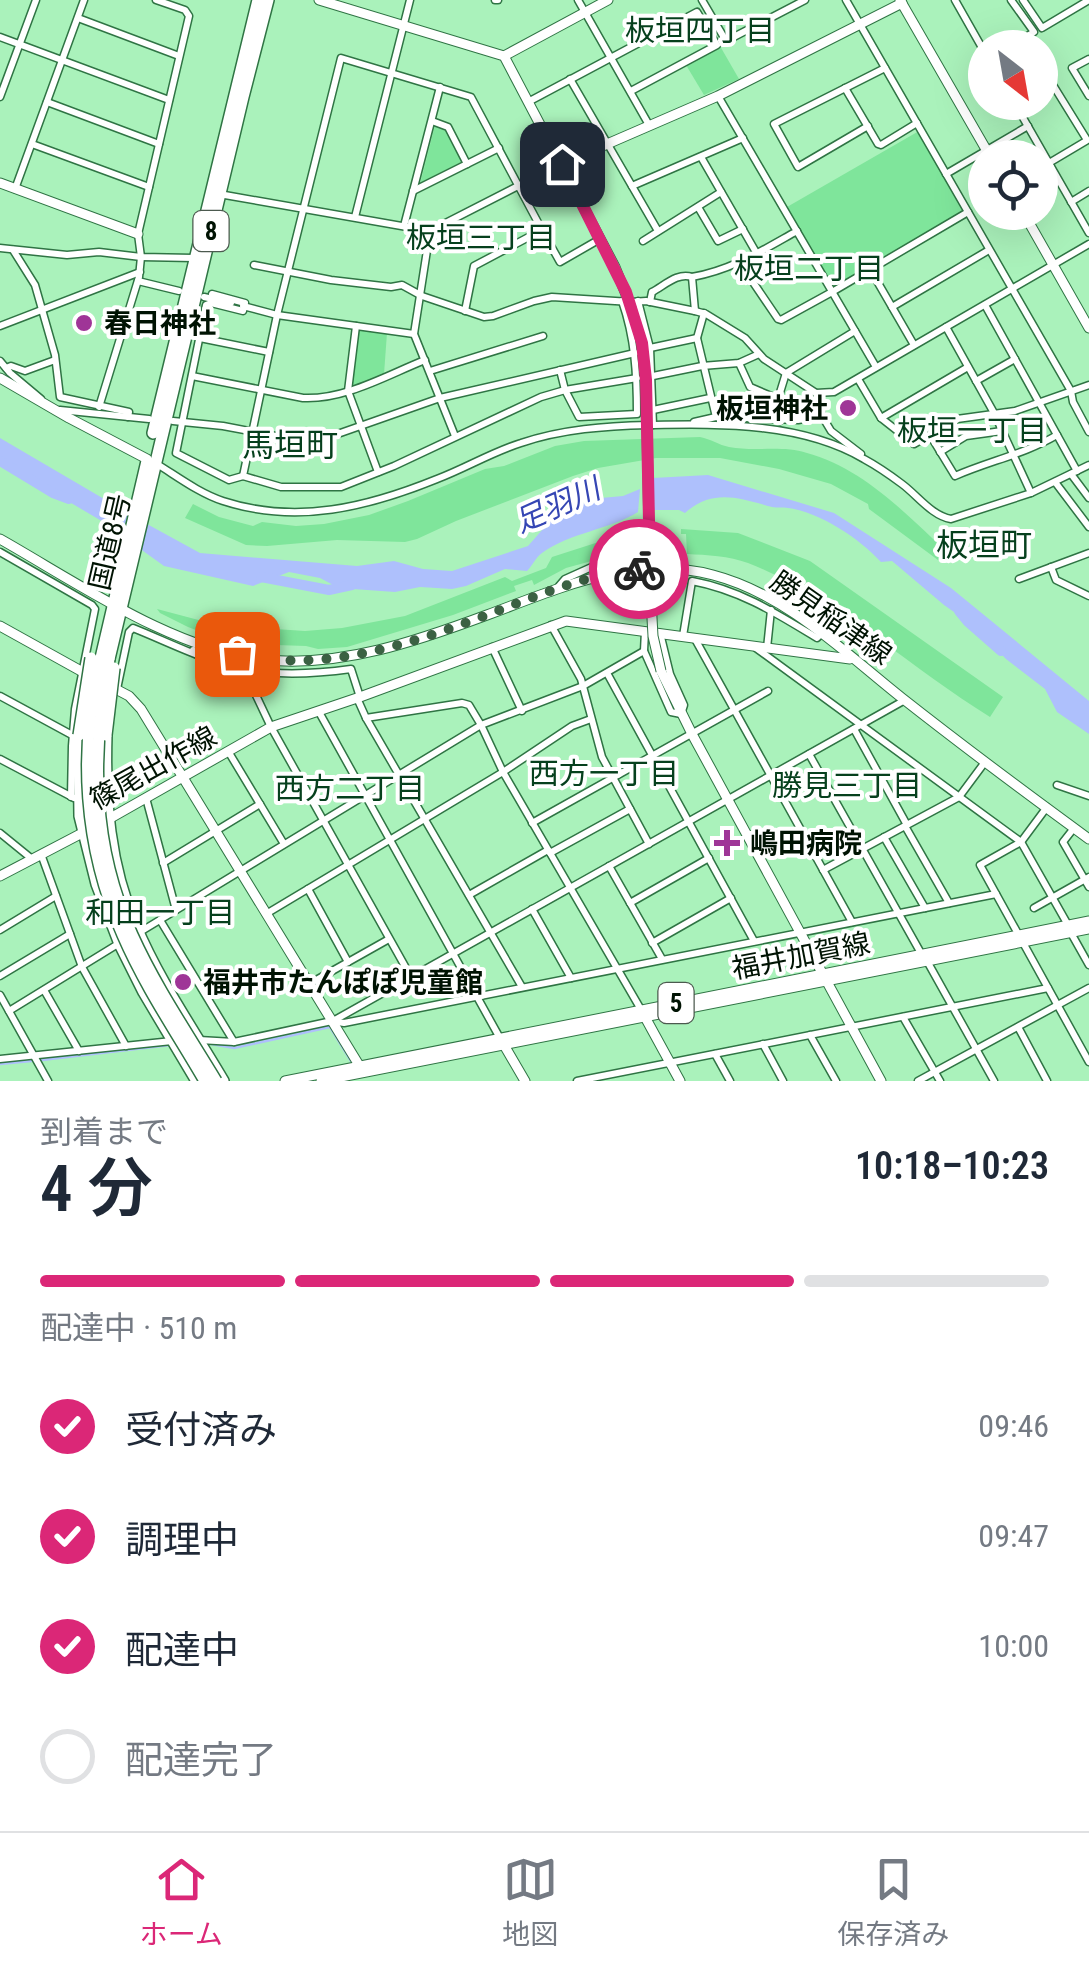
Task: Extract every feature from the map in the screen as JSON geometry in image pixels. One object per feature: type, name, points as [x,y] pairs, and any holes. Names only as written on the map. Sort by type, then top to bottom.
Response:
[{"type":"highway","name":"国道8号","points":[[151,461],[195,258],[258,0]]},
{"type":"highway","name":"国道8号","points":[[205,1081],[124,939],[100,870],[89,803],[87,752],[91,707],[268,0]]},
{"type":"highway","name":"国道8号","points":[[104,658],[96,761],[108,868],[135,941],[219,1081]]},
{"type":"highway","points":[[104,658],[105,782],[118,878],[138,933],[219,1081]]},
{"type":"highway","name":"8","points":[[84,832],[75,799],[76,735],[82,700],[104,658]]},
{"type":"highway","points":[[84,832],[120,944],[197,1081]]},
{"type":"main road","points":[[319,0],[504,56],[562,164],[630,301],[646,345],[649,566],[652,625],[662,670],[681,714],[881,1081]]},
{"type":"main road","points":[[504,56],[608,0]]},
{"type":"main road","points":[[562,164],[718,96],[904,1],[981,140]]},
{"type":"main road","points":[[0,183],[138,234]]},
{"type":"main road","points":[[1033,230],[1089,328]]},
{"type":"main road","points":[[3,373],[49,407],[151,461]]},
{"type":"main road","name":"勝見稲津線","points":[[0,539],[184,638],[265,660],[320,660],[373,652],[557,588],[649,566],[688,570],[739,583],[795,614],[1089,839]]},
{"type":"main road","name":"篠尾出作線","points":[[0,876],[271,727],[552,625],[574,621],[853,659]]},
{"type":"main road","points":[[0,626],[129,696],[141,710],[364,1073]]},
{"type":"main road","name":"福井加賀線","points":[[321,1081],[1089,925]]},
{"type":"main road","points":[[643,1013],[680,1081]]},
{"type":"main road","points":[[502,1042],[525,1081]]},
{"type":"main road","name":"福井加賀線","points":[[285,1081],[364,1073]]},
{"type":"street","points":[[0,97],[36,0]]},
{"type":"street","points":[[16,189],[84,0]]},
{"type":"street","points":[[99,406],[139,276],[138,234],[188,13],[156,0]]},
{"type":"street","points":[[355,217],[410,0]]},
{"type":"street","points":[[578,0],[650,125]]},
{"type":"street","points":[[715,0],[703,3],[726,41],[802,1]]},
{"type":"street","points":[[740,263],[781,320],[968,212],[846,0]]},
{"type":"street","points":[[955,0],[972,30]]},
{"type":"street","points":[[1010,0],[1032,30]]},
{"type":"street","points":[[1023,0],[1042,28],[1089,0]]},
{"type":"street","points":[[528,102],[698,12],[717,45],[631,91]]},
{"type":"street","points":[[78,18],[180,56]]},
{"type":"street","points":[[0,37],[169,100]]},
{"type":"street","points":[[243,476],[277,315],[342,58],[472,97],[560,262],[600,239]]},
{"type":"street","points":[[1089,59],[1072,68],[1089,96]]},
{"type":"street","points":[[868,126],[798,166],[774,124],[885,68]]},
{"type":"street","points":[[570,79],[658,231]]},
{"type":"street","points":[[404,226],[440,88]]},
{"type":"street","points":[[845,88],[878,144],[917,123]]},
{"type":"street","points":[[1058,92],[1088,140],[1058,158]]},
{"type":"street","points":[[718,96],[876,367]]},
{"type":"street","points":[[47,102],[159,144]]},
{"type":"street","points":[[1024,120],[1036,140]]},
{"type":"street","points":[[432,121],[448,127],[467,164]]},
{"type":"street","points":[[1008,140],[1028,126]]},
{"type":"street","points":[[632,186],[743,138]]},
{"type":"street","points":[[32,144],[149,187]]},
{"type":"street","points":[[413,192],[498,148]]},
{"type":"street","points":[[701,157],[757,254]]},
{"type":"street","points":[[220,194],[430,231],[562,164]]},
{"type":"street","points":[[946,174],[968,164]]},
{"type":"street","points":[[1058,179],[1089,233]]},
{"type":"street","points":[[1071,202],[1089,191]]},
{"type":"street","points":[[643,241],[721,192]]},
{"type":"street","points":[[698,206],[718,241],[742,230]]},
{"type":"street","points":[[465,311],[474,266],[542,230]]},
{"type":"street","points":[[978,230],[1071,391],[1089,432]]},
{"type":"street","points":[[430,231],[414,334],[455,436]]},
{"type":"street","points":[[650,302],[652,292],[677,277],[714,273],[797,231]]},
{"type":"street","points":[[254,265],[391,287],[402,285],[422,296],[484,316],[552,297],[650,302],[700,312],[745,338],[759,354],[816,393],[834,392],[1089,244]]},
{"type":"street","points":[[0,248],[68,255],[99,252],[195,258]]},
{"type":"street","points":[[13,250],[35,285],[55,360],[60,398],[129,412],[128,417]]},
{"type":"street","points":[[892,307],[989,250]]},
{"type":"street","points":[[870,269],[914,346]]},
{"type":"street","points":[[0,326],[139,276],[179,291]]},
{"type":"street","points":[[692,277],[700,312],[697,338],[716,418]]},
{"type":"street","points":[[208,295],[246,303],[245,307]]},
{"type":"street","points":[[560,370],[579,417],[637,414],[630,301]]},
{"type":"street","points":[[245,307],[243,311],[206,305],[176,454],[229,480],[243,476],[281,487],[341,487],[541,397],[637,378]]},
{"type":"street","points":[[985,305],[1089,498]]},
{"type":"street","points":[[245,307],[414,334]]},
{"type":"street","points":[[356,326],[348,391],[378,472]]},
{"type":"street","points":[[946,327],[994,413],[1031,493]]},
{"type":"street","points":[[780,421],[778,399],[786,373],[855,330]]},
{"type":"street","points":[[429,372],[543,336]]},
{"type":"street","points":[[200,338],[269,352]]},
{"type":"street","points":[[649,421],[653,376],[646,345],[697,338]]},
{"type":"street","points":[[172,421],[310,439],[337,435],[440,398],[635,354]]},
{"type":"street","points":[[653,376],[739,363],[759,354]]},
{"type":"street","points":[[976,381],[1015,359]]},
{"type":"street","points":[[0,360],[3,373],[11,366],[25,371],[55,360]]},
{"type":"street","points":[[192,376],[316,398],[348,391],[424,360]]},
{"type":"street","points":[[739,363],[750,387],[778,399]]},
{"type":"street","points":[[881,418],[968,367]]},
{"type":"street","points":[[858,378],[881,418],[914,444],[957,419],[1015,411],[1089,385]]},
{"type":"street","points":[[816,393],[831,431],[866,460]]},
{"type":"street","points":[[151,461],[223,501],[273,512],[340,510],[438,478],[546,435],[649,421],[710,398]]},
{"type":"street","points":[[49,407],[148,418]]},
{"type":"street","points":[[685,426],[716,418],[780,421],[822,416]]},
{"type":"street","points":[[649,421],[800,434],[828,442],[866,460],[942,518],[950,519],[1031,493],[1089,465]]},
{"type":"street","points":[[940,452],[966,436],[1002,430]]},
{"type":"street","points":[[930,435],[955,476],[1037,448],[1058,436]]},
{"type":"street","points":[[1056,482],[1087,520]]},
{"type":"street","points":[[0,552],[95,610],[81,671],[76,735],[0,696]]},
{"type":"street","points":[[1019,579],[1089,553]]},
{"type":"street","points":[[557,588],[565,579],[605,561]]},
{"type":"street","points":[[1051,567],[1056,580],[1089,596]]},
{"type":"street","points":[[821,634],[818,638],[744,596],[692,581],[689,637],[852,922]]},
{"type":"street","points":[[767,648],[771,610]]},
{"type":"street","points":[[552,625],[583,686],[598,746],[648,844]]},
{"type":"street","points":[[128,809],[111,795],[110,748],[117,689],[133,628],[243,669],[282,674],[351,670],[366,718],[522,987]]},
{"type":"street","points":[[645,630],[644,650],[667,706],[671,712],[681,714],[684,704],[670,674],[660,632]]},
{"type":"street","points":[[754,646],[857,727],[1021,842],[1089,965]]},
{"type":"street","points":[[492,647],[522,711]]},
{"type":"street","points":[[187,650],[237,654]]},
{"type":"street","points":[[138,933],[481,725],[583,686],[644,650]]},
{"type":"street","points":[[243,669],[271,727],[410,977]]},
{"type":"street","points":[[607,673],[754,941]]},
{"type":"street","points":[[532,823],[768,692]]},
{"type":"street","points":[[332,1022],[905,700]]},
{"type":"street","points":[[366,718],[469,705],[502,772],[643,1013]]},
{"type":"street","points":[[319,712],[502,1042]]},
{"type":"street","points":[[266,914],[572,726],[591,719]]},
{"type":"street","points":[[857,727],[949,903]]},
{"type":"street","points":[[228,751],[284,844]]},
{"type":"street","points":[[809,754],[994,1081]]},
{"type":"street","points":[[0,760],[75,799]]},
{"type":"street","points":[[823,870],[960,797],[985,762]]},
{"type":"street","points":[[1057,785],[1089,796]]},
{"type":"street","points":[[146,798],[176,910]]},
{"type":"street","points":[[163,864],[260,804]]},
{"type":"street","points":[[1047,807],[1021,842],[980,865],[1089,1062]]},
{"type":"street","points":[[469,895],[630,809]]},
{"type":"street","points":[[1034,908],[1088,881],[1063,842],[1074,828]]},
{"type":"street","points":[[0,833],[37,857],[82,967],[126,1046]]},
{"type":"street","points":[[884,837],[925,908]]},
{"type":"street","points":[[630,902],[709,858]]},
{"type":"street","points":[[609,866],[662,960]]},
{"type":"street","points":[[308,888],[348,962]]},
{"type":"street","points":[[199,1040],[234,1042],[366,1018],[996,894]]},
{"type":"street","points":[[0,930],[56,896]]},
{"type":"street","points":[[652,943],[731,898]]},
{"type":"street","points":[[532,909],[570,978]]},
{"type":"street","points":[[160,920],[234,1042]]},
{"type":"street","points":[[0,976],[70,934]]},
{"type":"street","points":[[309,984],[389,939]]},
{"type":"street","points":[[9,1011],[120,944]]},
{"type":"street","points":[[578,1081],[1048,988]]},
{"type":"street","points":[[918,1081],[1089,988]]},
{"type":"street","points":[[44,990],[79,1051]]},
{"type":"street","points":[[0,995],[48,1081]]},
{"type":"street","points":[[360,1006],[366,1018]]},
{"type":"street","points":[[902,1017],[940,1081]]},
{"type":"street","points":[[1018,1027],[1047,1081]]},
{"type":"street","points":[[810,1035],[834,1078],[820,1081]]},
{"type":"street","points":[[0,1059],[173,1040]]},
{"type":"street","points":[[763,1044],[783,1081]]},
{"type":"street","points":[[715,1054],[730,1081]]},
{"type":"street","points":[[620,1072],[625,1081]]},
{"type":"green space","points":[[720,46],[739,79],[704,95],[686,65]]},
{"type":"green space","points":[[435,125],[446,128],[463,162],[420,184]]},
{"type":"green space","points":[[919,131],[966,212],[833,289],[787,207]]},
{"type":"green space","points":[[358,328],[387,333],[384,374],[350,387]]},
{"type":"green space","points":[[700,437],[729,447],[798,451],[847,469],[883,494],[947,552],[938,560],[869,509],[868,504],[831,484],[720,458],[656,458],[598,468],[405,542],[337,540],[246,545],[185,518],[193,504],[219,517],[253,526],[262,522],[324,524],[369,515],[555,446],[584,441]]},
{"type":"green space","points":[[681,529],[738,533],[810,561],[1003,697],[990,717],[842,614],[781,578],[741,561],[687,554],[686,534],[681,534]]},
{"type":"green space","points":[[608,539],[606,557],[566,568],[534,585],[532,580],[514,586],[516,591],[453,615],[347,647],[318,649],[227,642],[188,627],[157,609],[206,622],[218,618],[305,631],[342,628],[405,616],[505,577],[512,581],[546,568],[552,557]]},
{"type":"water","points":[[0,438],[128,513],[122,536],[0,461]]},
{"type":"water","points":[[708,475],[834,513],[951,588],[1089,701],[1089,734],[1057,712],[1045,689],[1006,659],[974,626],[892,561],[881,562],[862,544],[826,521],[800,511],[727,497],[706,500],[685,513],[654,510],[653,478]]},
{"type":"water","points":[[640,489],[638,512],[627,518],[553,546],[527,571],[505,569],[452,589],[420,587],[395,592],[339,588],[320,578],[289,572],[253,586],[164,566],[139,548],[147,524],[200,553],[357,566],[394,561],[452,571],[528,546],[550,521],[580,504]]},
{"type":"waterway","name":"足羽川","points":[[0,461],[69,499]]},
{"type":"waterway","name":"足羽川","points":[[261,577],[329,590],[352,585]]},
{"type":"waterway","name":"足羽川","points":[[959,611],[1001,651]]},
{"type":"waterway","points":[[206,1043],[234,1048],[330,1027],[351,1061]]},
{"type":"waterway","points":[[42,1060],[170,1045]]},
{"type":"waterway","points":[[0,1064],[31,1061]]},
{"type":"way so far","points":[[237,654],[265,660],[320,660],[373,652],[557,588],[639,569]]},
{"type":"place","name":"春日神社","points":[[84,323]]},
{"type":"place","name":"板垣神社","points":[[848,408]]},
{"type":"place","name":"嶋田病院","points":[[727,843]]},
{"type":"place","name":"福井市たんぽぽ児童館","points":[[183,982]]},
{"type":"district","name":"板垣四丁目","points":[[700,30]]},
{"type":"district","name":"板垣三丁目","points":[[481,237]]},
{"type":"district","name":"板垣二丁目","points":[[809,268]]},
{"type":"district","name":"板垣一丁目","points":[[972,430]]},
{"type":"district","name":"馬垣町","points":[[290,445]]},
{"type":"district","name":"板垣町","points":[[984,545]]},
{"type":"district","name":"西方一丁目","points":[[604,773]]},
{"type":"district","name":"勝見三丁目","points":[[847,785]]},
{"type":"district","name":"西方二丁目","points":[[350,788]]},
{"type":"district","name":"和田一丁目","points":[[160,912]]},
{"type":"route","points":[[562,164],[615,267],[642,343],[650,568],[639,569]]}]
